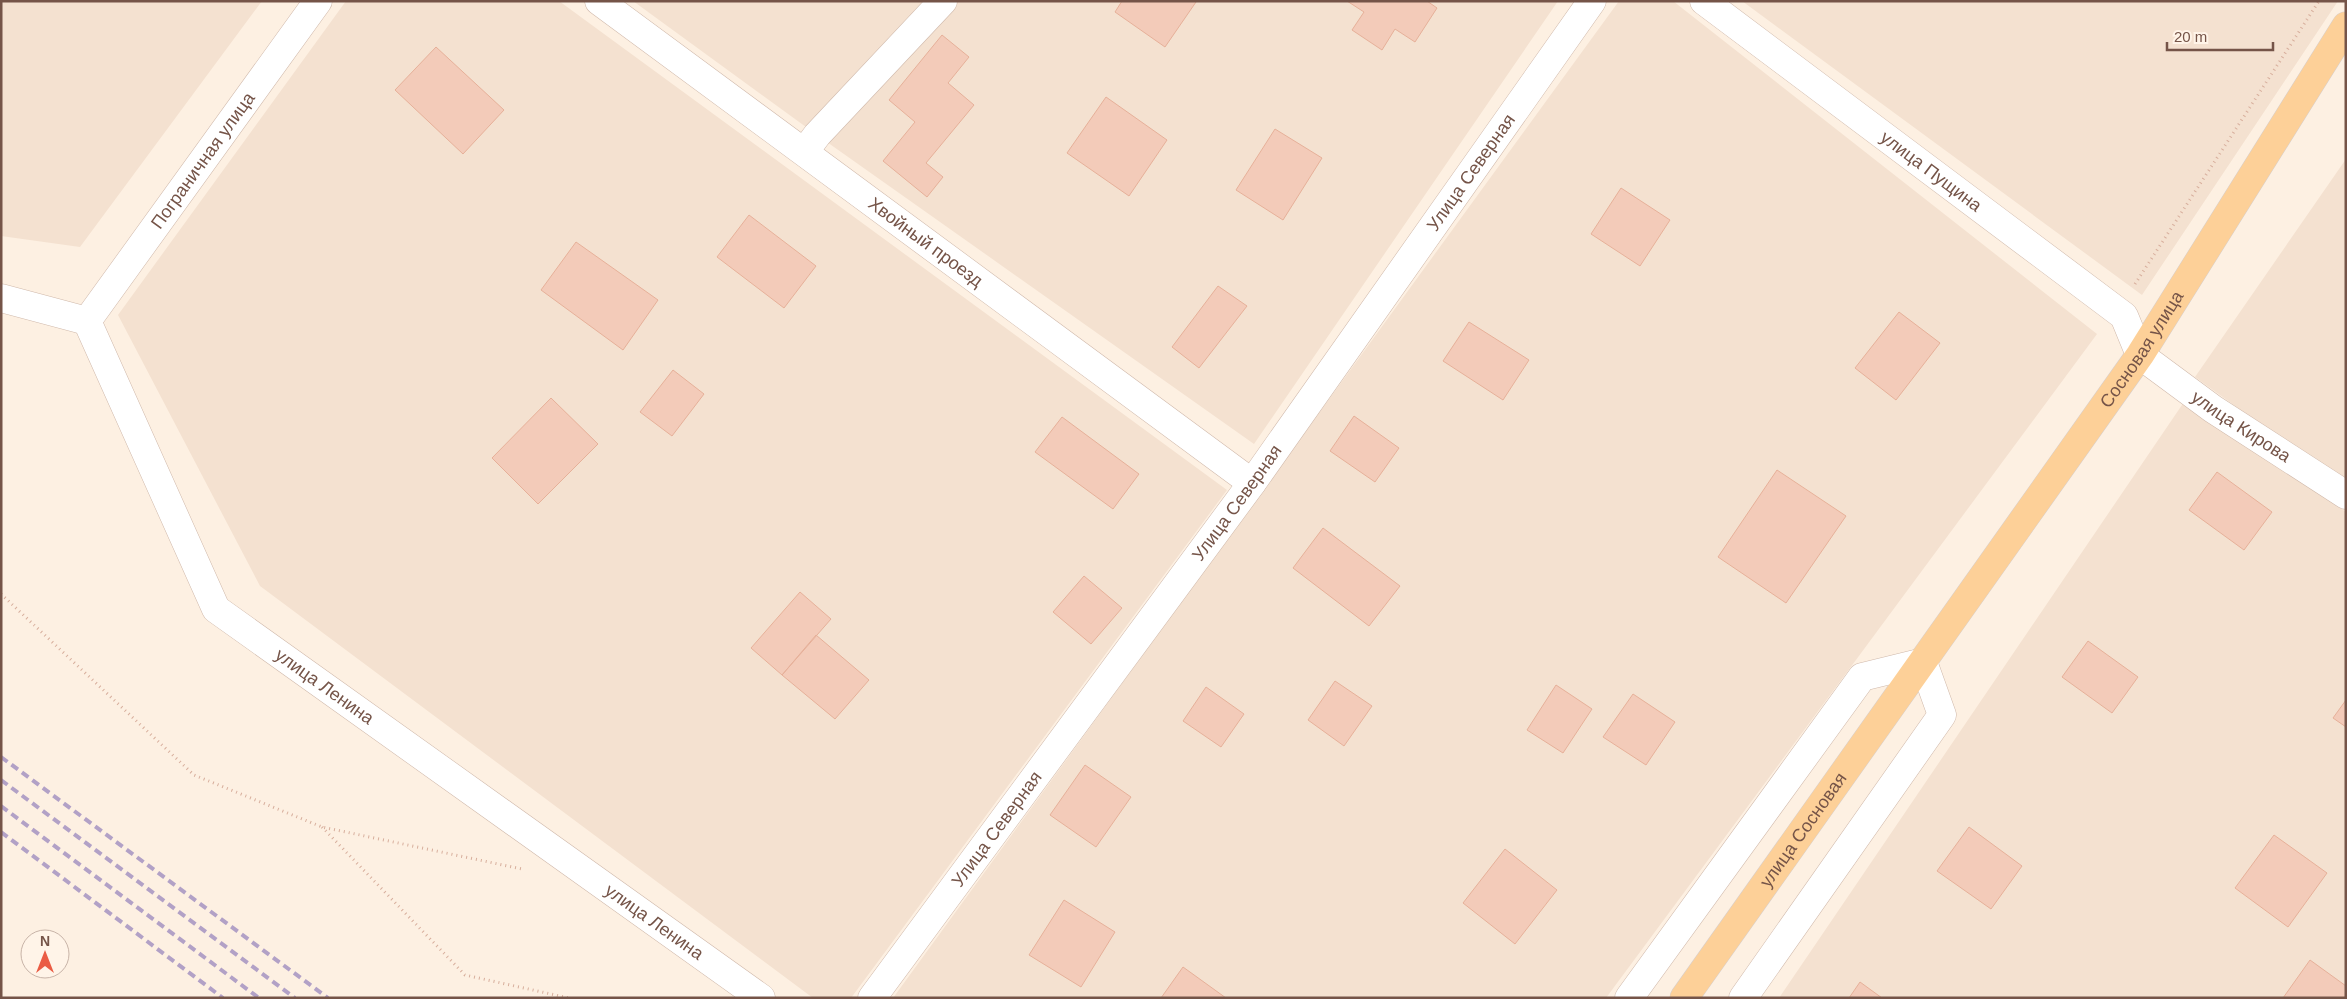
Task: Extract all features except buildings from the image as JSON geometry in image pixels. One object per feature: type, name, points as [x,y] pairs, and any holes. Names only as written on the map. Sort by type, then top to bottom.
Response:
[{"type":"main road","name":"Сосновая улица","points":[[1923,662],[2140,356],[2346,26]]},
{"type":"main road","name":"улица Сосновая","points":[[1684,998],[1923,662]]},
{"type":"street","name":"Пограничная улица","points":[[87,321],[318,1]]},
{"type":"street","name":"Хвойный проезд","points":[[599,1],[805,151],[1252,483]]},
{"type":"street","points":[[805,151],[817,135],[943,1]]},
{"type":"street","name":"Улица Северная","points":[[872,998],[1252,483],[1592,1]]},
{"type":"street","name":"улица Пущина","points":[[1704,1],[2124,316]]},
{"type":"street","points":[[1,298],[87,321]]},
{"type":"street","points":[[2124,316],[2140,356]]},
{"type":"street","name":"улица Ленина","points":[[87,321],[216,609],[761,998]]},
{"type":"street","name":"улица Кирова","points":[[2140,356],[2214,409],[2346,495]]},
{"type":"street","points":[[1630,998],[1862,677],[1923,662],[1942,715],[1742,998]]},
{"type":"path","points":[[2124,316],[2124,302],[2319,1]]},
{"type":"path","points":[[1,594],[194,775],[322,827],[527,870]]},
{"type":"path","points":[[322,827],[465,975],[569,998]]},
{"type":"shaded area","points":[[1,1],[262,1],[80,247],[1,236]]},
{"type":"shaded area","points":[[346,1],[559,1],[1227,490],[851,998],[813,998],[260,586],[118,315]]},
{"type":"shaded area","points":[[633,1],[1558,1],[1254,444],[817,135]]},
{"type":"shaded area","points":[[1619,1],[1673,1],[2097,334],[1606,998],[893,998]]},
{"type":"shaded area","points":[[1742,1],[2338,1],[2142,295]]},
{"type":"shaded area","points":[[2346,159],[2346,486],[2195,377]]},
{"type":"shaded area","points":[[2184,402],[2346,512],[2346,998],[1779,998]]},
{"type":"railway","points":[[1,757],[328,998]]},
{"type":"railway","points":[[1,780],[295,998]]},
{"type":"railway","points":[[1,806],[259,998]]},
{"type":"railway","points":[[1,832],[223,998]]}]
